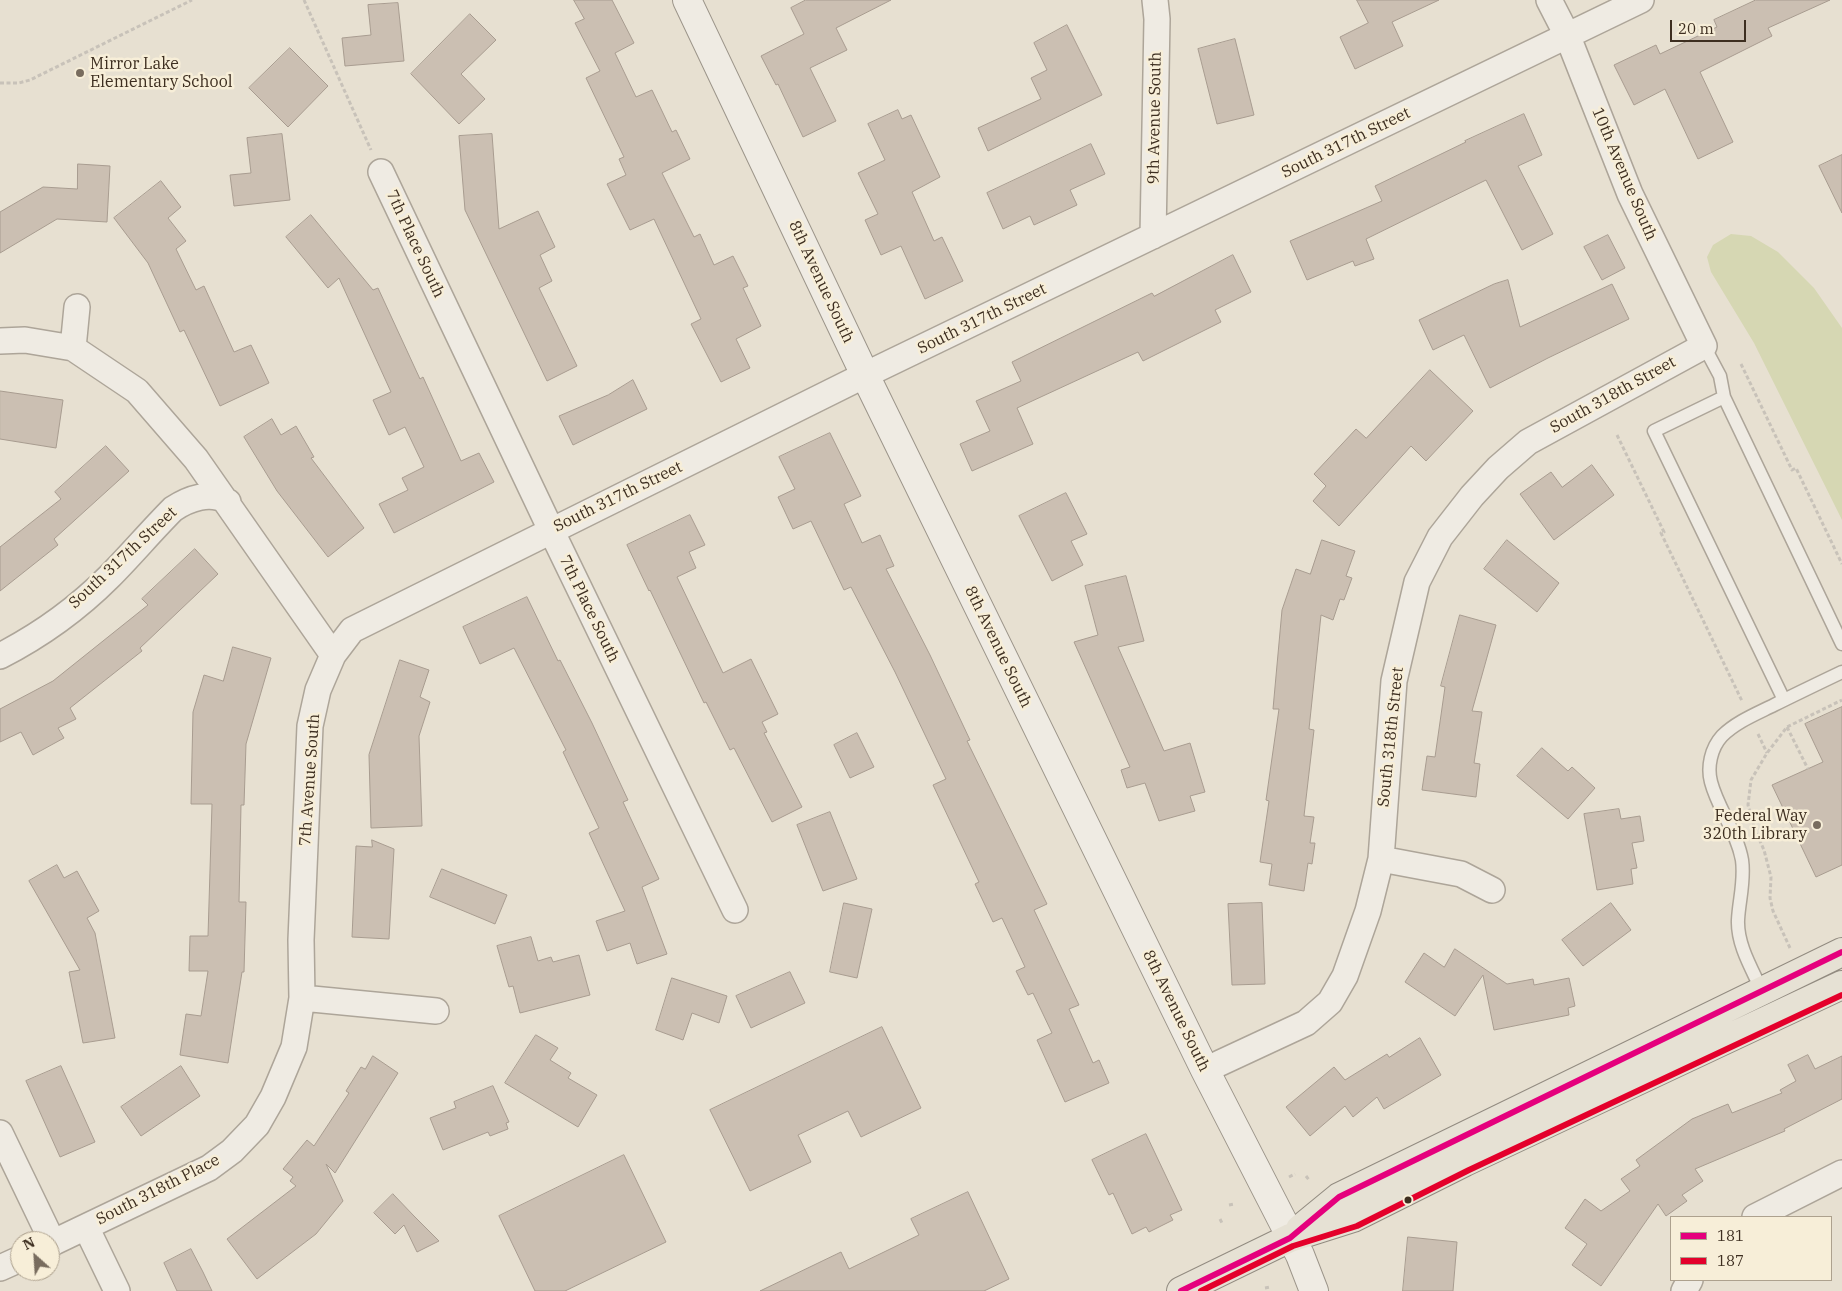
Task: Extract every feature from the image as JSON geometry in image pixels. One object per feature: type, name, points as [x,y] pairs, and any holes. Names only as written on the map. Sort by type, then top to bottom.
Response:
[{"type":"main road","points":[[1290,1238],[1339,1197],[1842,952]]},
{"type":"main road","points":[[1181,1291],[1290,1238],[1353,1218],[1465,1162],[1842,985]]},
{"type":"main road","points":[[1570,1113],[1624,1076],[1749,1014],[1762,991]]},
{"type":"street","name":"9th Avenue South","points":[[1153,236],[1157,19],[1155,0]]},
{"type":"street","name":"10th Avenue South","points":[[1549,0],[1568,37],[1630,194],[1704,346]]},
{"type":"street","name":"South 317th Street","points":[[333,654],[352,630],[551,530],[865,375],[1642,0]]},
{"type":"street","name":"8th Avenue South","points":[[689,1],[865,375],[1205,1070],[1300,1255],[1314,1291]]},
{"type":"street","name":"7th Place South","points":[[381,172],[734,910]]},
{"type":"street","points":[[73,348],[77,307]]},
{"type":"street","points":[[0,341],[24,340],[73,348],[137,391],[196,458],[333,654]]},
{"type":"street","name":"South 318th Street","points":[[1205,1070],[1306,1023],[1330,1002],[1345,976],[1368,910],[1380,859],[1394,682],[1417,582],[1440,538],[1472,496],[1498,468],[1528,442],[1704,346]]},
{"type":"street","name":"South 317th Street","points":[[0,656],[31,639],[84,599],[109,577],[173,509],[199,498],[222,498],[228,502]]},
{"type":"street","name":"7th Avenue South","points":[[257,1125],[273,1097],[294,1047],[302,998],[301,940],[310,726],[318,690],[333,654]]},
{"type":"street","points":[[1380,859],[1461,874],[1492,890]]},
{"type":"street","points":[[302,998],[436,1011]]},
{"type":"street","name":"South 318th Place","points":[[60,1239],[209,1168],[232,1151],[257,1125]]},
{"type":"street","points":[[0,1133],[45,1231]]},
{"type":"street","points":[[1757,1216],[1842,1173]]},
{"type":"street","points":[[86,1227],[117,1291]]},
{"type":"lane","points":[[1704,346],[1720,376],[1724,397],[1842,644]]},
{"type":"lane","points":[[1724,397],[1654,431],[1784,700]]},
{"type":"lane","points":[[1762,991],[1739,934],[1738,920],[1743,874],[1739,848],[1714,791],[1711,781],[1711,757],[1715,746],[1722,737],[1742,721],[1842,672]]},
{"type":"path","points":[[0,83],[19,83],[30,80],[192,0]]},
{"type":"path","points":[[304,0],[381,172]]},
{"type":"path","points":[[1741,364],[1792,470],[1796,468],[1842,564]]},
{"type":"path","points":[[1617,435],[1664,532],[1661,533],[1744,706]]},
{"type":"path","points":[[1791,950],[1773,911],[1770,898],[1771,877],[1764,850],[1748,805],[1751,780],[1767,753],[1787,727],[1842,700]]},
{"type":"path","points":[[1755,726],[1767,753]]},
{"type":"path","points":[[1787,727],[1808,769]]},
{"type":"path","points":[[1306,1176],[1309,1180]]},
{"type":"path","points":[[1265,1288],[1271,1287]]},
{"type":"green space","points":[[1731,234],[1751,236],[1778,252],[1814,288],[1842,328],[1842,520],[1754,343],[1711,272],[1707,257],[1713,245]]},
{"type":"building","points":[[574,0],[612,0],[634,43],[615,53],[636,97],[652,90],[672,132],[676,130],[690,159],[662,173],[694,237],[700,234],[714,265],[733,256],[748,286],[743,288],[761,326],[736,339],[750,368],[721,382],[691,324],[701,319],[654,219],[630,230],[607,184],[626,175],[619,159],[624,157],[586,78],[600,71],[575,23],[584,19]]},
{"type":"building","points":[[806,0],[891,0],[836,28],[847,50],[810,68],[836,121],[803,137],[778,84],[776,85],[761,56],[804,34],[791,8]]},
{"type":"building","points":[[1357,0],[1439,0],[1392,22],[1403,46],[1355,69],[1340,37],[1368,23]]},
{"type":"building","points":[[1756,0],[1830,0],[1768,28],[1772,36],[1700,72],[1733,142],[1698,159],[1665,89],[1634,105],[1614,65],[1656,45],[1660,54],[1717,27],[1714,20]]},
{"type":"building","points":[[398,3],[404,61],[345,66],[342,38],[371,35],[368,5]]},
{"type":"building","points":[[470,14],[496,40],[461,74],[485,99],[459,124],[411,74]]},
{"type":"building","points":[[1067,25],[1102,95],[988,151],[978,128],[1041,99],[1031,78],[1047,70],[1034,43]]},
{"type":"building","points":[[1235,39],[1254,115],[1217,124],[1198,49]]},
{"type":"building","points":[[290,48],[328,86],[288,127],[249,88]]},
{"type":"building","points":[[898,110],[902,119],[911,115],[940,177],[912,192],[934,241],[942,237],[963,281],[925,299],[901,246],[881,255],[865,220],[878,214],[858,173],[885,160],[868,124]]},
{"type":"building","points":[[1524,114],[1542,155],[1518,166],[1553,234],[1522,250],[1486,180],[1366,239],[1374,259],[1355,266],[1353,261],[1307,280],[1290,241],[1382,201],[1375,186]]},
{"type":"building","points":[[282,134],[290,200],[234,206],[230,175],[251,173],[247,138]]},
{"type":"building","points":[[492,134],[499,229],[538,211],[555,247],[540,255],[552,281],[539,288],[577,366],[547,381],[465,210],[459,136]]},
{"type":"building","points":[[1091,144],[1105,174],[1070,190],[1077,205],[1034,225],[1030,216],[1003,229],[987,193]]},
{"type":"building","points":[[1842,155],[1842,213],[1819,166]]},
{"type":"building","points":[[78,164],[110,166],[107,222],[57,219],[0,253],[0,212],[43,187],[77,189]]},
{"type":"building","points":[[161,181],[181,207],[168,218],[186,241],[176,249],[196,290],[204,286],[234,352],[251,345],[269,383],[220,406],[184,330],[180,332],[148,263],[114,218]]},
{"type":"building","points":[[311,215],[373,290],[378,288],[420,379],[423,377],[461,461],[479,453],[494,482],[394,533],[379,504],[408,490],[402,478],[424,467],[405,427],[389,435],[373,400],[391,392],[339,278],[328,288],[286,237]]},
{"type":"building","points":[[1608,235],[1625,268],[1602,280],[1584,247]]},
{"type":"building","points":[[1233,255],[1251,292],[1215,310],[1221,322],[1143,361],[1138,352],[1017,408],[1033,444],[972,471],[960,444],[990,431],[976,401],[1021,381],[1012,362],[1152,293],[1154,296]]},
{"type":"building","points":[[1508,280],[1520,327],[1612,284],[1629,319],[1490,388],[1464,335],[1433,350],[1419,320],[1494,284]]},
{"type":"building","points":[[1430,370],[1473,411],[1426,461],[1411,446],[1339,526],[1313,501],[1326,486],[1314,474],[1356,429],[1366,438]]},
{"type":"building","points":[[633,380],[647,409],[573,445],[559,416],[608,395]]},
{"type":"building","points":[[0,391],[63,400],[56,448],[0,439]]},
{"type":"building","points":[[272,419],[281,435],[296,426],[314,457],[311,458],[364,528],[328,557],[277,491],[244,437]]},
{"type":"building","points":[[830,433],[861,496],[844,504],[862,543],[880,535],[894,566],[886,569],[930,655],[970,740],[967,741],[1047,904],[1034,910],[1079,1005],[1069,1009],[1093,1063],[1099,1060],[1109,1083],[1065,1102],[1037,1040],[1052,1033],[1033,993],[1028,995],[1016,971],[1025,967],[1002,918],[993,922],[975,884],[979,882],[933,785],[946,779],[895,672],[851,587],[844,590],[811,521],[793,529],[778,497],[795,489],[779,457]]},
{"type":"building","points":[[106,446],[129,471],[54,539],[58,545],[0,591],[0,547],[61,499],[55,492]]},
{"type":"building","points":[[1592,465],[1614,495],[1554,540],[1520,494],[1551,472],[1562,487]]},
{"type":"building","points":[[1066,493],[1087,534],[1071,541],[1083,565],[1052,581],[1019,516]]},
{"type":"building","points":[[690,515],[705,545],[689,552],[696,568],[677,577],[723,673],[751,659],[778,714],[762,722],[767,732],[764,733],[802,807],[772,822],[734,748],[730,750],[706,702],[704,703],[627,545]]},
{"type":"building","points":[[1322,540],[1355,551],[1346,576],[1352,578],[1344,600],[1340,599],[1333,620],[1321,615],[1309,729],[1314,730],[1304,816],[1314,817],[1310,843],[1315,843],[1312,864],[1308,863],[1304,891],[1269,885],[1272,864],[1260,862],[1269,801],[1266,800],[1279,709],[1273,709],[1282,610],[1296,569],[1310,574]]},
{"type":"building","points":[[1507,540],[1559,583],[1537,612],[1484,569]]},
{"type":"building","points":[[195,549],[218,574],[140,648],[142,651],[70,708],[76,719],[58,728],[64,738],[33,755],[21,732],[0,742],[0,709],[53,681],[148,605],[142,599]]},
{"type":"building","points":[[1126,576],[1144,641],[1118,647],[1164,751],[1190,743],[1205,792],[1190,796],[1195,811],[1159,821],[1145,783],[1127,788],[1121,770],[1130,767],[1074,642],[1098,635],[1085,586]]},
{"type":"building","points":[[527,597],[558,661],[560,660],[592,723],[628,800],[623,802],[659,879],[642,887],[667,954],[637,964],[630,943],[607,951],[596,921],[625,911],[589,833],[599,828],[563,752],[566,750],[514,648],[480,664],[463,627]]},
{"type":"building","points":[[1460,615],[1496,625],[1472,711],[1482,712],[1474,763],[1480,764],[1476,797],[1422,790],[1427,756],[1435,757],[1445,687],[1441,686]]},
{"type":"building","points":[[233,647],[271,658],[246,744],[244,805],[241,805],[239,902],[246,902],[244,972],[242,972],[228,1063],[180,1055],[186,1014],[201,1016],[208,971],[189,971],[190,936],[208,936],[212,804],[191,804],[193,712],[204,675],[223,681]]},
{"type":"building","points":[[400,660],[429,670],[420,697],[430,702],[419,736],[422,826],[371,828],[369,755]]},
{"type":"building","name":"Federal Way 320th Library","points":[[1842,707],[1842,865],[1816,877],[1772,785],[1823,762],[1805,724]]},
{"type":"building","points":[[857,733],[874,767],[850,778],[834,745]]},
{"type":"building","points":[[1542,748],[1568,771],[1572,767],[1595,788],[1568,819],[1517,776]]},
{"type":"building","points":[[1619,809],[1621,819],[1640,816],[1644,841],[1632,843],[1637,868],[1631,869],[1633,884],[1597,890],[1584,814]]},
{"type":"building","points":[[830,812],[857,879],[823,891],[797,825]]},
{"type":"building","points":[[372,840],[394,849],[389,939],[352,937],[356,846],[372,847]]},
{"type":"building","points":[[57,865],[64,878],[77,871],[99,911],[87,918],[95,933],[115,1038],[83,1043],[69,972],[80,970],[29,881]]},
{"type":"building","points":[[442,869],[507,895],[495,924],[430,897]]},
{"type":"building","points":[[844,903],[872,909],[857,978],[830,972]]},
{"type":"building","points":[[1262,903],[1265,984],[1232,985],[1228,904]]},
{"type":"building","points":[[1611,903],[1631,930],[1583,966],[1562,940]]},
{"type":"building","points":[[531,937],[538,961],[551,957],[553,962],[579,955],[590,995],[520,1013],[513,986],[509,987],[497,946]]},
{"type":"building","points":[[1455,949],[1507,984],[1533,979],[1534,985],[1569,978],[1575,1006],[1568,1008],[1569,1015],[1494,1030],[1483,975],[1455,1016],[1405,982],[1424,953],[1444,967]]},
{"type":"building","points":[[790,972],[805,1003],[751,1028],[736,996]]},
{"type":"building","points":[[672,978],[727,996],[719,1023],[692,1013],[683,1040],[656,1030]]},
{"type":"building","points":[[882,1027],[921,1108],[861,1137],[848,1111],[798,1135],[811,1162],[750,1191],[710,1110]]},
{"type":"building","points":[[536,1035],[558,1048],[550,1060],[571,1073],[568,1078],[597,1095],[578,1127],[505,1083]]},
{"type":"building","points":[[1420,1038],[1441,1075],[1384,1109],[1377,1097],[1353,1117],[1345,1106],[1310,1136],[1286,1107],[1334,1067],[1345,1080],[1387,1054],[1389,1057]]},
{"type":"building","points":[[1808,1055],[1815,1069],[1842,1056],[1842,1099],[1784,1129],[1785,1131],[1695,1169],[1703,1181],[1682,1195],[1687,1201],[1666,1216],[1658,1204],[1601,1286],[1572,1265],[1587,1244],[1565,1228],[1585,1199],[1601,1211],[1630,1191],[1621,1179],[1640,1166],[1636,1160],[1692,1119],[1728,1104],[1732,1113],[1782,1093],[1780,1090],[1796,1081],[1788,1065]]},
{"type":"building","points":[[373,1056],[398,1073],[335,1173],[326,1164],[343,1201],[316,1234],[257,1279],[227,1239],[296,1186],[290,1181],[293,1177],[283,1169],[307,1140],[314,1146],[349,1093],[346,1091],[361,1067],[365,1069]]},
{"type":"building","points":[[61,1066],[95,1142],[60,1157],[26,1081]]},
{"type":"building","points":[[181,1066],[200,1096],[141,1136],[121,1107]]},
{"type":"building","points":[[493,1086],[509,1122],[506,1123],[508,1129],[490,1136],[488,1132],[443,1150],[430,1118],[456,1108],[454,1102]]},
{"type":"building","points":[[1146,1134],[1182,1210],[1170,1215],[1173,1220],[1149,1232],[1146,1227],[1132,1234],[1113,1193],[1109,1195],[1092,1160]]},
{"type":"building","points":[[624,1155],[666,1242],[565,1291],[535,1291],[499,1216]]},
{"type":"building","points":[[968,1192],[1009,1279],[984,1291],[760,1291],[841,1252],[849,1269],[919,1235],[911,1219]]},
{"type":"building","points":[[393,1194],[439,1241],[417,1252],[404,1225],[395,1234],[374,1213]]},
{"type":"building","points":[[1408,1237],[1457,1242],[1453,1291],[1403,1291]]},
{"type":"building","points":[[191,1249],[212,1291],[177,1291],[164,1263]]},
{"type":"transit line","name":"181","points":[[1181,1291],[1290,1238],[1339,1197],[1842,952]]},
{"type":"transit line","name":"187","points":[[1201,1291],[1293,1246],[1357,1226],[1469,1170],[1842,995]]},
{"type":"place","name":"Mirror Lake Elementary School","points":[[80,73]]},
{"type":"place","name":"Federal Way 320th Library","points":[[1817,825]]}]
